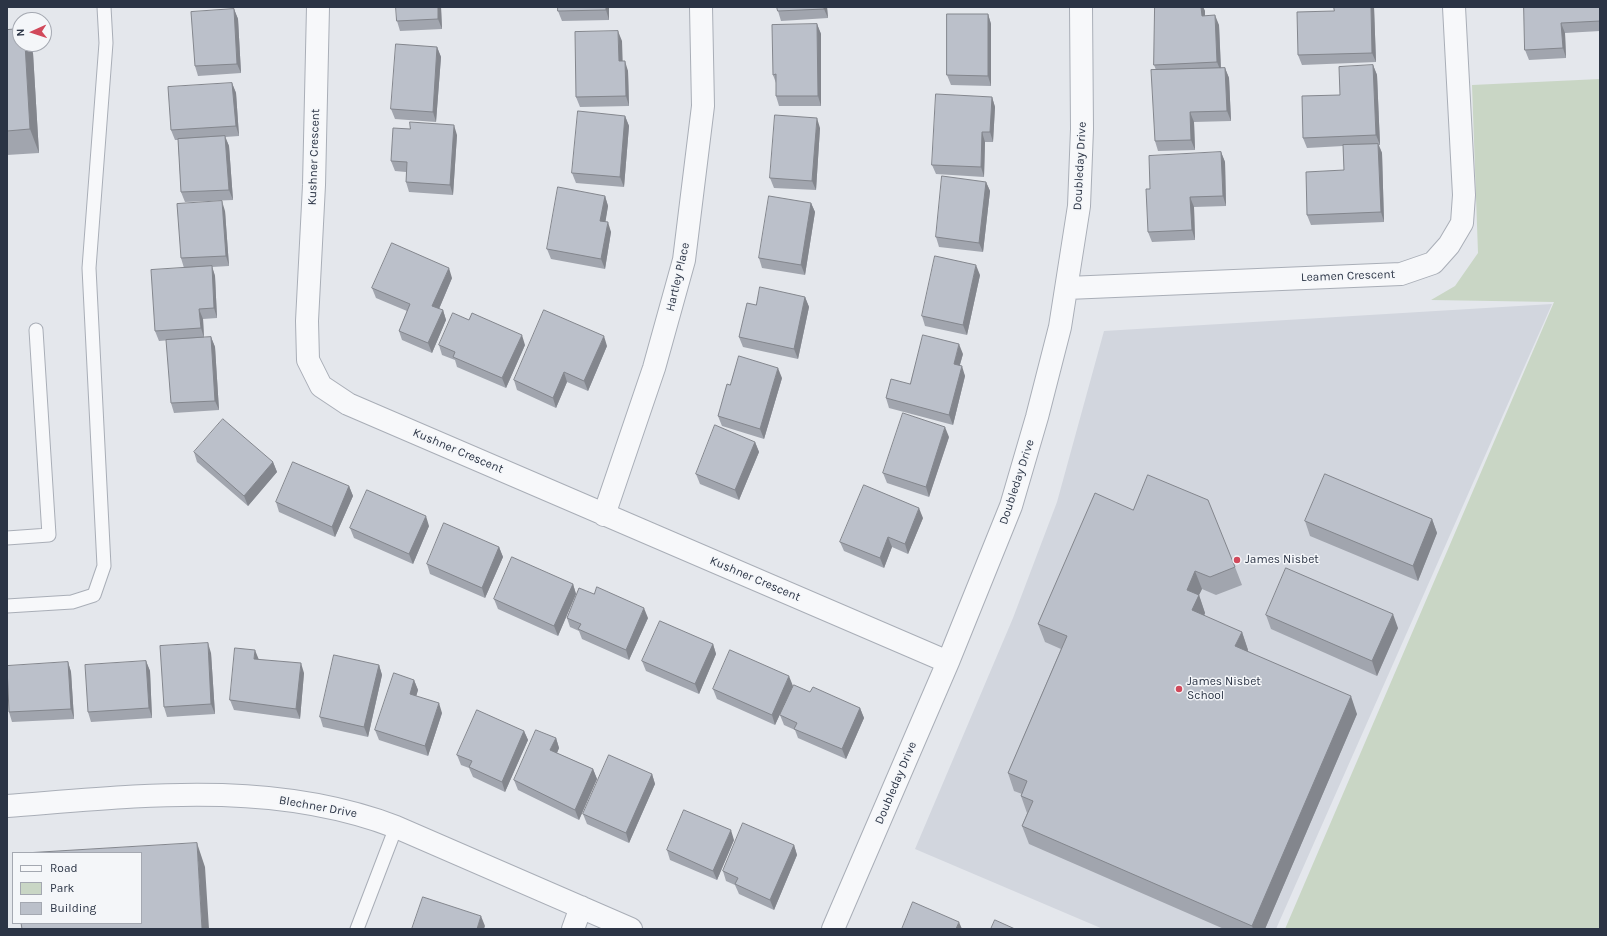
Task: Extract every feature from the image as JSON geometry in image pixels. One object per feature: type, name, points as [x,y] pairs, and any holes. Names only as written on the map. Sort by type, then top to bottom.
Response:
[{"type":"street","name":"Kushner Crescent","points":[[318,7],[314,185],[307,321],[308,360],[321,386],[348,404],[948,662]]},
{"type":"street","name":"Hartley Place","points":[[604,514],[654,368],[684,260],[703,106],[701,7]]},
{"type":"street","name":"Doubleday Drive","points":[[833,929],[948,662],[1011,506],[1038,417],[1060,327],[1079,206],[1082,137],[1081,7]]},
{"type":"street","name":"Leamen Crescent","points":[[1067,288],[1401,274],[1434,263],[1449,245],[1462,223],[1464,195],[1454,7]]},
{"type":"street","name":"Blechner Drive","points":[[7,806],[174,794],[237,795],[329,806],[368,816],[396,827],[631,929]]},
{"type":"street","points":[[573,929],[581,908]]},
{"type":"lane","points":[[7,606],[72,602],[94,596],[104,566],[89,268],[106,43],[104,7]]},
{"type":"lane","points":[[7,538],[49,535],[36,330]]},
{"type":"lane","points":[[357,929],[396,827]]},
{"type":"shaded area","name":"James Nisbet","points":[[1552,304],[1276,929],[1103,929],[915,849],[1013,618],[1057,502],[1104,331]]},
{"type":"green space","points":[[1600,79],[1600,929],[1285,929],[1554,302],[1431,300],[1455,286],[1478,253],[1472,85]]},
{"type":"building","points":[[396,7],[438,7],[438,19],[397,21]]},
{"type":"building","points":[[558,7],[606,7],[606,10],[558,11]]},
{"type":"building","points":[[777,7],[824,7],[824,9],[778,11]]},
{"type":"building","points":[[1155,7],[1201,7],[1202,16],[1215,15],[1217,62],[1154,65]]},
{"type":"building","points":[[1334,7],[1371,7],[1372,53],[1298,55],[1297,12],[1334,11]]},
{"type":"building","points":[[1524,7],[1600,7],[1600,21],[1561,23],[1563,48],[1525,50]]},
{"type":"building","points":[[234,9],[237,64],[195,66],[191,12]]},
{"type":"building","points":[[947,14],[988,14],[988,76],[947,75]]},
{"type":"building","points":[[817,24],[818,96],[776,96],[776,74],[773,75],[772,25]]},
{"type":"building","points":[[7,30],[12,30],[12,52],[25,52],[30,129],[7,131]]},
{"type":"building","points":[[618,31],[619,61],[625,61],[626,96],[576,97],[575,32]]},
{"type":"building","points":[[396,44],[437,47],[433,112],[391,109]]},
{"type":"building","points":[[1373,65],[1376,135],[1303,138],[1302,96],[1340,95],[1339,67]]},
{"type":"building","points":[[1225,68],[1227,111],[1190,112],[1191,140],[1155,141],[1151,70]]},
{"type":"building","points":[[232,83],[236,126],[171,130],[168,87]]},
{"type":"building","points":[[936,94],[992,97],[990,132],[982,132],[981,167],[932,165]]},
{"type":"building","points":[[578,111],[625,116],[620,177],[572,173]]},
{"type":"building","points":[[775,115],[817,118],[812,181],[770,178]]},
{"type":"building","points":[[410,122],[454,125],[450,185],[406,182],[407,162],[391,161],[393,128],[410,129]]},
{"type":"building","points":[[225,136],[229,190],[181,192],[178,139]]},
{"type":"building","points":[[1378,144],[1381,212],[1307,215],[1306,172],[1344,170],[1343,145]]},
{"type":"building","points":[[1221,152],[1223,196],[1190,197],[1192,230],[1148,232],[1146,189],[1150,189],[1149,156]]},
{"type":"building","points":[[942,176],[986,182],[979,243],[936,237]]},
{"type":"building","points":[[558,187],[605,196],[600,221],[608,222],[601,259],[547,249]]},
{"type":"building","points":[[769,196],[811,203],[801,265],[759,258]]},
{"type":"building","points":[[222,201],[226,256],[181,258],[177,204]]},
{"type":"building","points":[[392,243],[449,268],[432,306],[443,310],[428,343],[399,331],[410,304],[372,288]]},
{"type":"building","points":[[935,256],[976,265],[963,325],[922,316]]},
{"type":"building","points":[[212,266],[214,308],[199,309],[201,328],[155,331],[151,270]]},
{"type":"building","points":[[760,287],[805,297],[794,349],[739,337],[747,303],[756,305]]},
{"type":"building","points":[[544,310],[604,336],[584,381],[564,372],[553,398],[514,380]]},
{"type":"building","points":[[453,313],[469,320],[472,313],[522,335],[502,378],[453,357],[455,352],[439,345]]},
{"type":"building","points":[[923,335],[959,344],[954,364],[962,366],[949,415],[886,398],[891,379],[910,384]]},
{"type":"building","points":[[211,337],[215,401],[171,403],[166,340]]},
{"type":"building","points":[[739,356],[778,368],[760,429],[718,416],[727,384],[730,385]]},
{"type":"building","points":[[903,413],[945,427],[926,487],[883,473]]},
{"type":"building","points":[[223,419],[273,462],[244,496],[194,452]]},
{"type":"building","points":[[715,425],[755,442],[735,490],[696,474]]},
{"type":"building","points":[[293,462],[349,486],[332,527],[276,502]]},
{"type":"building","points":[[1325,474],[1432,519],[1413,566],[1305,521]]},
{"type":"building","name":"James Nisbet School","points":[[1148,475],[1208,500],[1235,567],[1210,577],[1195,571],[1187,590],[1199,595],[1192,610],[1242,632],[1235,646],[1351,696],[1252,926],[1022,826],[1033,801],[1021,796],[1027,781],[1008,773],[1067,636],[1038,624],[1095,493],[1133,510]]},
{"type":"building","points":[[864,485],[919,508],[905,544],[888,537],[880,558],[840,542]]},
{"type":"building","points":[[367,490],[426,516],[409,554],[350,528]]},
{"type":"building","points":[[444,523],[499,547],[482,588],[427,564]]},
{"type":"building","points":[[512,557],[573,584],[554,626],[494,599]]},
{"type":"building","points":[[1286,568],[1393,614],[1372,661],[1266,615]]},
{"type":"building","points":[[597,587],[644,608],[626,650],[578,629],[581,624],[567,618],[579,588],[594,594]]},
{"type":"building","points":[[660,621],[713,644],[695,684],[642,661]]},
{"type":"building","points":[[208,643],[211,704],[164,707],[160,646]]},
{"type":"building","points":[[235,648],[255,650],[254,659],[301,663],[296,709],[230,700]]},
{"type":"building","points":[[730,650],[789,676],[772,715],[713,689]]},
{"type":"building","points":[[334,655],[379,665],[364,727],[320,717]]},
{"type":"building","points":[[146,661],[149,708],[88,712],[85,665]]},
{"type":"building","points":[[68,662],[71,709],[9,712],[7,666]]},
{"type":"building","points":[[394,673],[414,680],[410,694],[439,703],[425,746],[375,730]]},
{"type":"building","points":[[794,685],[810,692],[813,687],[860,708],[842,749],[794,729],[797,723],[780,715]]},
{"type":"building","points":[[477,710],[524,731],[502,782],[469,767],[472,761],[457,755]]},
{"type":"building","points":[[536,730],[556,738],[550,750],[593,769],[575,810],[514,780]]},
{"type":"building","points":[[609,755],[652,774],[626,833],[583,814]]},
{"type":"building","points":[[684,810],[731,830],[713,871],[667,850]]},
{"type":"building","points":[[743,823],[794,845],[770,900],[735,884],[738,878],[723,871]]},
{"type":"building","points":[[197,843],[202,929],[22,929],[21,924],[142,924],[142,852],[42,852]]},
{"type":"building","points":[[423,897],[481,916],[477,929],[412,929]]},
{"type":"building","points":[[913,902],[959,922],[956,929],[902,929]]},
{"type":"building","points":[[995,920],[1015,929],[991,929]]},
{"type":"place","name":"James Nisbet","points":[[1237,560]]},
{"type":"place","name":"James Nisbet School","points":[[1179,689]]}]
